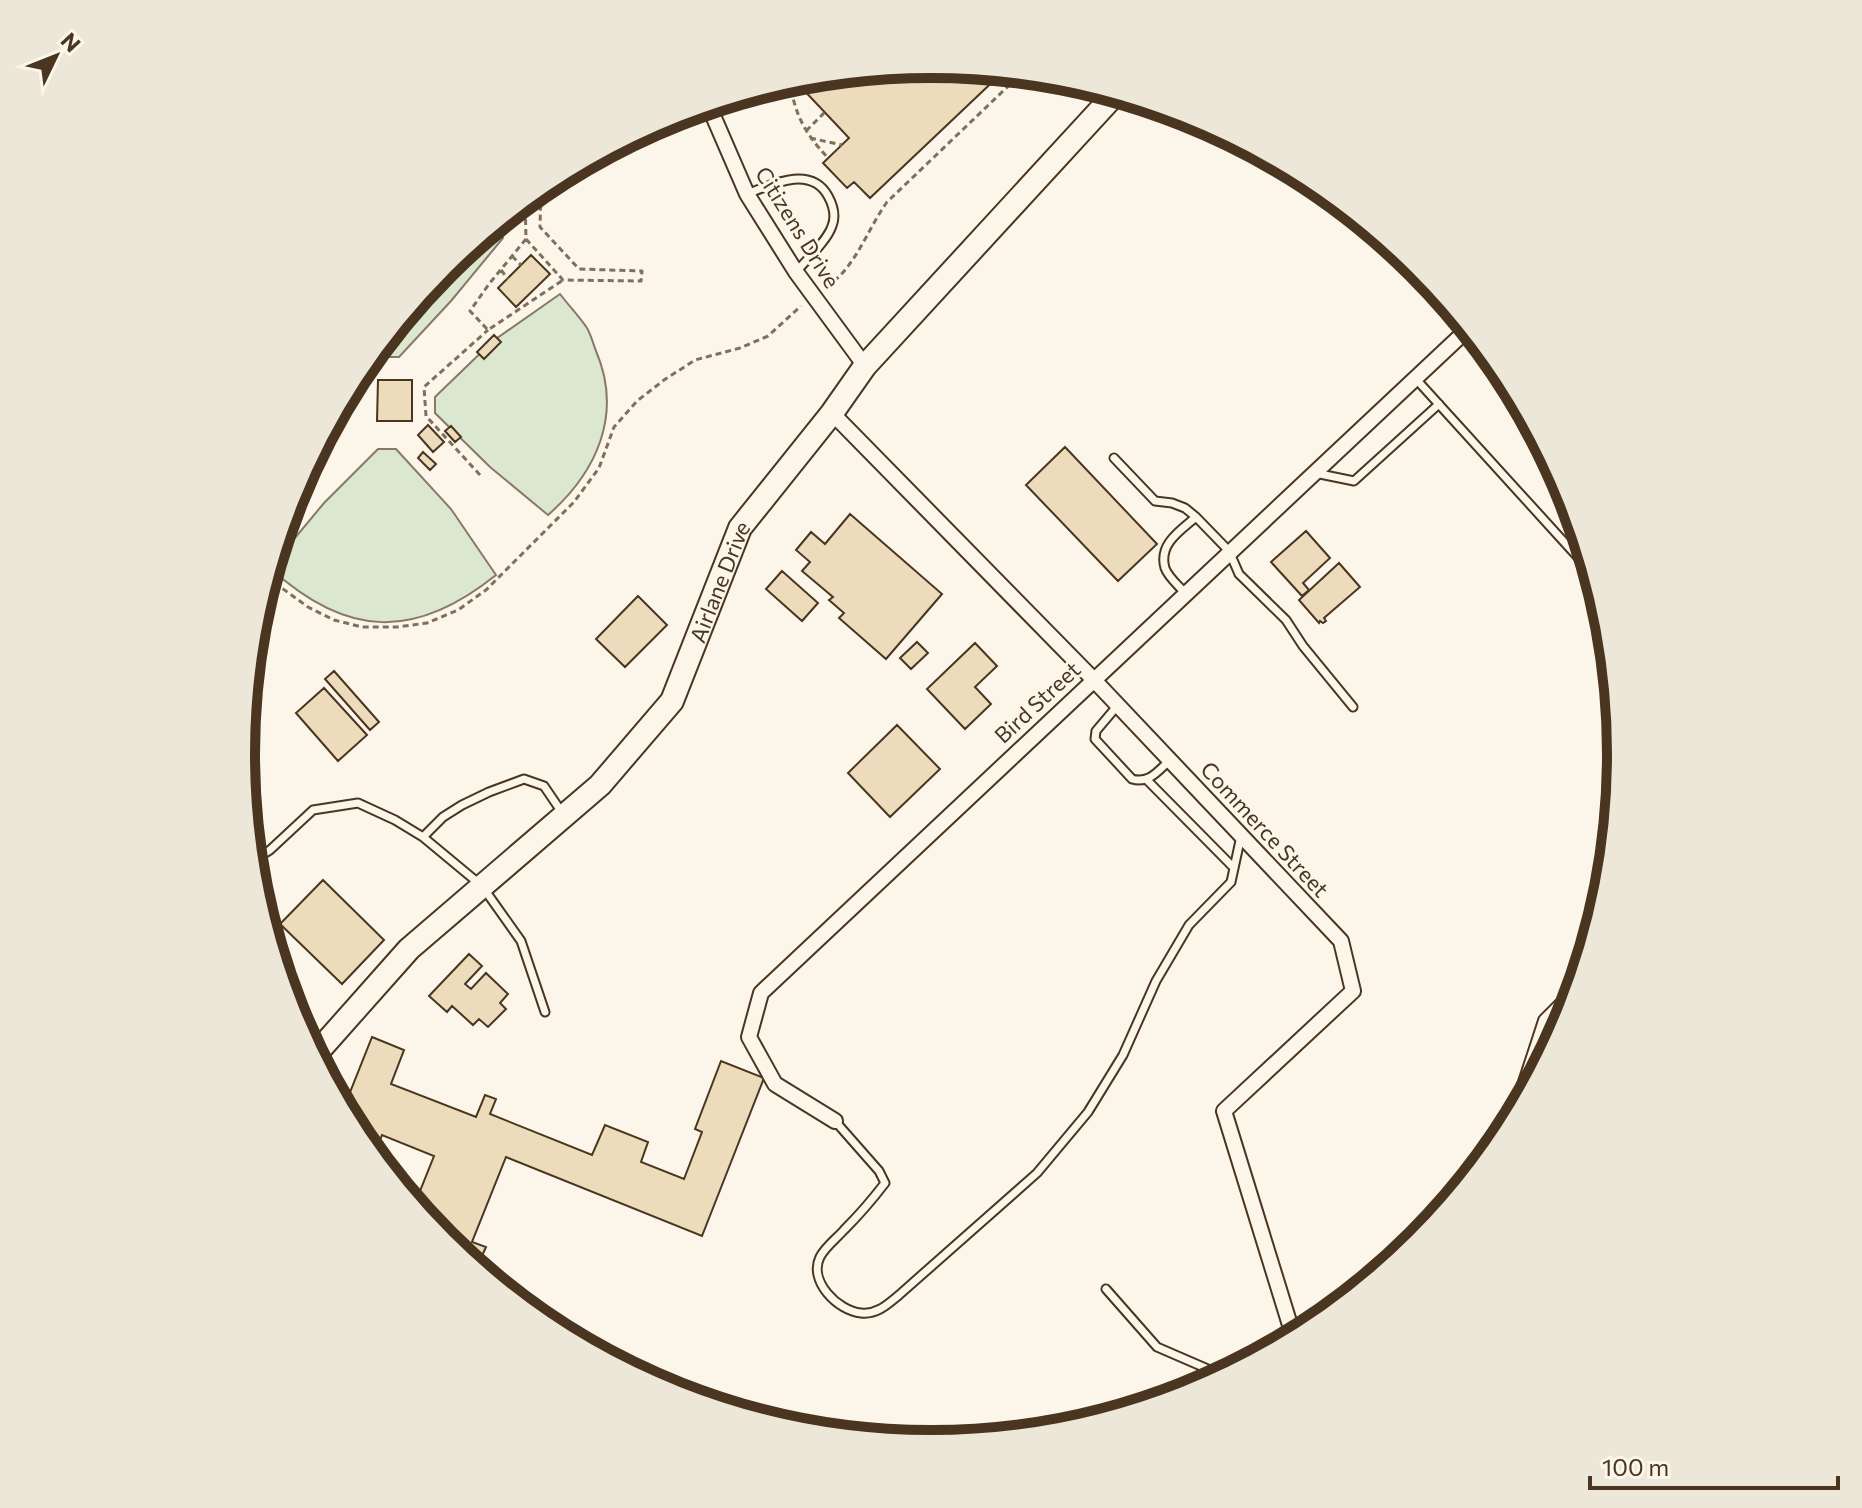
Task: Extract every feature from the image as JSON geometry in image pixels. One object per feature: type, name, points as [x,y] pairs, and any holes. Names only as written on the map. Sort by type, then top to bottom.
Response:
[{"type":"street","name":"Airlane Drive","points":[[322,1047],[409,949],[600,785],[672,701],[740,528],[832,413],[865,366],[1108,102]]},
{"type":"street","name":"Citizens Drive","points":[[713,115],[747,194],[796,272],[865,366]]},
{"type":"street","name":"Bird Street","points":[[835,1121],[775,1084],[749,1037],[761,993],[1461,335]]},
{"type":"street","name":"Commerce Street","points":[[832,413],[1093,679],[1341,941],[1353,991],[1224,1111],[1290,1326]]},
{"type":"street","points":[[1533,1060],[1546,1021],[1557,1010]]},
{"type":"lane","points":[[747,194],[794,178],[811,181],[827,194],[834,210],[832,227],[796,272]]},
{"type":"lane","points":[[1415,378],[1577,556]]},
{"type":"lane","points":[[1314,473],[1354,481],[1439,404]]},
{"type":"lane","points":[[1114,458],[1155,501],[1185,508],[1229,551],[1239,574],[1286,620],[1353,707]]},
{"type":"lane","points":[[1185,593],[1165,570],[1167,543],[1196,517]]},
{"type":"lane","points":[[1118,705],[1096,731],[1095,739],[1132,779],[1140,781],[1151,778],[1170,760]]},
{"type":"lane","points":[[423,837],[443,817],[462,805],[524,779],[544,786],[564,816]]},
{"type":"lane","points":[[1146,779],[1234,868]]},
{"type":"lane","points":[[263,854],[313,810],[358,803],[395,820],[423,837],[482,886],[521,941],[545,1012]]},
{"type":"lane","points":[[835,1121],[879,1171],[885,1183],[820,1255],[816,1271],[821,1285],[834,1299],[849,1310],[863,1314],[878,1311],[899,1295],[1037,1173],[1088,1112],[1123,1055],[1156,981],[1189,925],[1231,882],[1241,835]]},
{"type":"lane","points":[[1106,1289],[1157,1347],[1210,1370]]},
{"type":"path","points":[[277,584],[308,607],[334,620],[362,627],[427,623],[458,610],[486,590],[574,502],[599,468],[614,427],[637,401],[695,360],[740,348],[768,336],[813,295],[836,281],[855,256],[887,202],[1011,83]]},
{"type":"path","points":[[792,93],[796,111],[806,131],[828,158]]},
{"type":"path","points":[[806,131],[825,112]]},
{"type":"path","points":[[810,138],[842,145]]},
{"type":"path","points":[[480,475],[426,416],[424,387],[488,330],[563,280],[641,281],[642,271],[579,269],[540,227],[541,202]]},
{"type":"path","points":[[525,213],[526,239],[563,280]]},
{"type":"path","points":[[488,330],[470,311],[526,239]]},
{"type":"path","points":[[512,256],[521,265]]},
{"type":"path","points":[[501,270],[508,279]]},
{"type":"green space","points":[[499,234],[503,238],[399,357],[384,357],[453,276]]},
{"type":"green space","points":[[560,294],[592,339],[604,374],[606,419],[592,461],[580,480],[548,515],[490,467],[435,413],[435,397],[493,341]]},
{"type":"green space","points":[[378,449],[396,449],[451,509],[496,575],[437,611],[409,620],[382,622],[354,618],[326,608],[279,575],[288,546],[324,503]]},
{"type":"building","points":[[887,79],[993,81],[870,198],[854,182],[847,188],[823,163],[849,138],[804,90]]},
{"type":"building","points":[[531,255],[550,274],[516,307],[498,288]]},
{"type":"building","points":[[494,335],[501,342],[484,359],[477,352]]},
{"type":"building","points":[[378,380],[412,380],[412,421],[377,421]]},
{"type":"building","points":[[428,425],[444,442],[433,452],[418,435]]},
{"type":"building","points":[[451,426],[461,437],[455,442],[445,431]]},
{"type":"building","points":[[1065,447],[1157,544],[1118,581],[1026,485]]},
{"type":"building","points":[[423,452],[436,464],[430,470],[418,458]]},
{"type":"building","points":[[850,514],[942,594],[886,659],[839,618],[844,613],[829,600],[833,597],[802,571],[810,562],[796,550],[811,532],[825,544]]},
{"type":"building","points":[[1306,531],[1330,558],[1303,583],[1309,590],[1302,596],[1271,562]]},
{"type":"building","points":[[1339,563],[1360,587],[1324,618],[1326,621],[1319,623],[1299,600]]},
{"type":"building","points":[[782,571],[818,603],[802,621],[766,589]]},
{"type":"building","points":[[638,596],[667,625],[625,667],[596,639]]},
{"type":"building","points":[[917,642],[928,653],[911,669],[900,658]]},
{"type":"building","points":[[975,643],[997,666],[975,687],[991,704],[965,729],[927,689]]},
{"type":"building","points":[[334,671],[379,722],[370,730],[325,679]]},
{"type":"building","points":[[324,688],[367,735],[338,761],[296,713]]},
{"type":"building","points":[[897,725],[940,769],[890,817],[848,773]]},
{"type":"building","points":[[323,880],[384,940],[342,984],[280,924]]},
{"type":"building","points":[[469,954],[482,966],[465,984],[471,989],[486,973],[508,994],[500,1003],[506,1009],[488,1027],[479,1019],[473,1025],[452,1006],[447,1012],[429,996]]},
{"type":"building","points":[[372,1037],[404,1050],[391,1084],[476,1117],[485,1095],[496,1099],[490,1114],[592,1155],[605,1125],[648,1142],[641,1162],[684,1179],[702,1132],[695,1129],[721,1061],[764,1078],[702,1236],[506,1157],[472,1242],[486,1247],[481,1258],[489,1261],[488,1264],[453,1232],[419,1195],[434,1156],[382,1135],[379,1144],[349,1096]]}]
